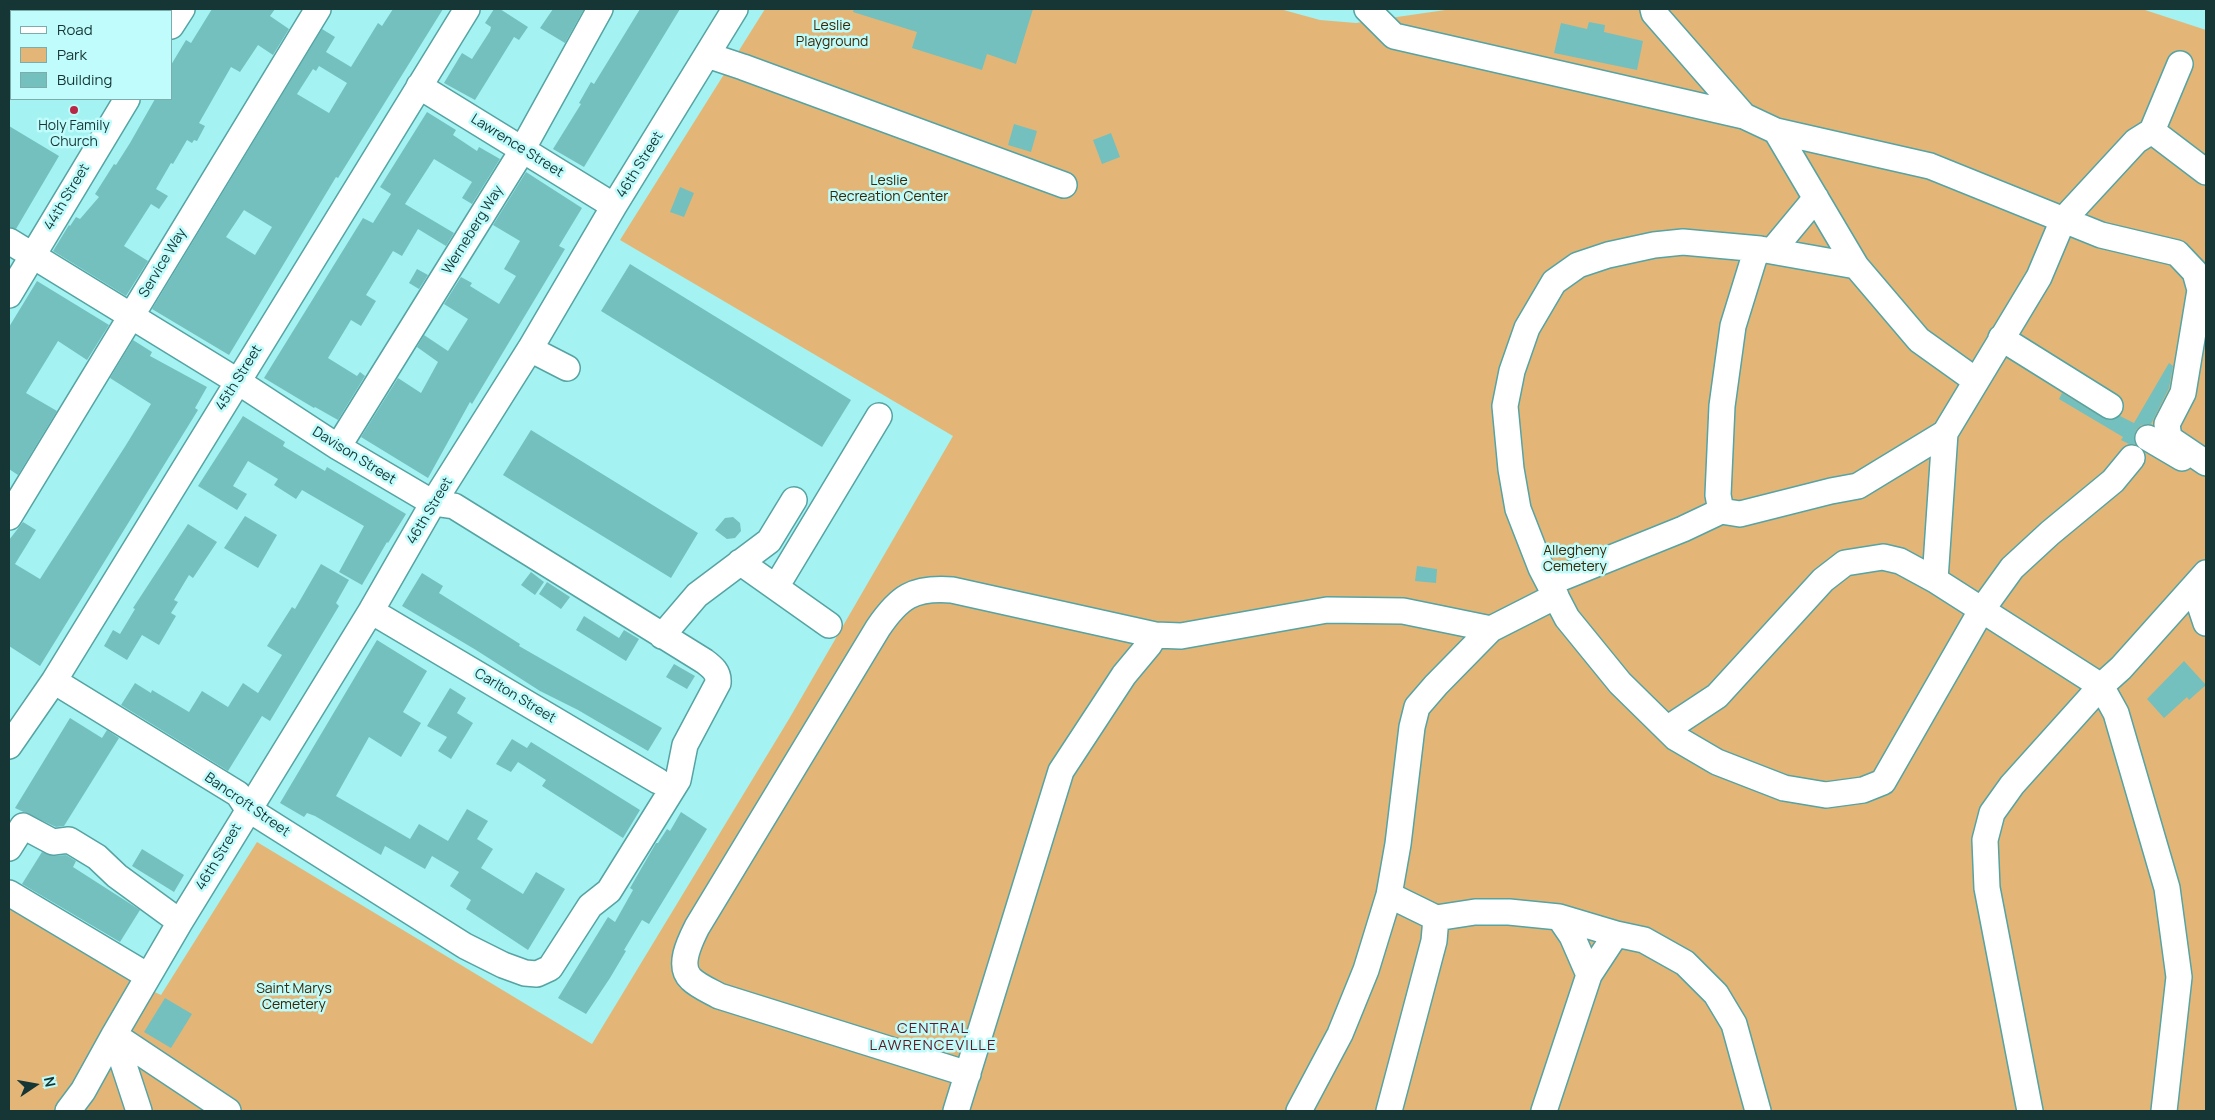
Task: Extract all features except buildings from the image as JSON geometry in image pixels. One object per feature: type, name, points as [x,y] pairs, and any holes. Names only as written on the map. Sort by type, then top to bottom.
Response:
[{"type":"street","points":[[172,24],[182,9]]},
{"type":"street","name":"Service Way","points":[[9,517],[318,9]]},
{"type":"street","name":"45th Street","points":[[9,746],[54,681],[467,9]]},
{"type":"street","name":"Werneberg Way","points":[[338,447],[523,149],[600,9]]},
{"type":"street","name":"46th Street","points":[[68,1111],[83,1090],[148,976],[248,809],[371,611],[433,503],[530,349],[614,206],[735,9]]},
{"type":"street","points":[[1367,9],[1394,36],[1744,116],[1776,131],[1930,166],[2101,235],[2177,253],[2196,272],[2200,290],[2183,393],[2167,424],[2169,438],[2206,463]]},
{"type":"street","points":[[1653,9],[1654,13],[1744,116]]},
{"type":"street","points":[[707,55],[1064,185]]},
{"type":"street","points":[[1935,580],[1945,433],[1975,380],[2039,277],[2063,220],[2136,141],[2152,131],[2180,64]]},
{"type":"street","name":"Lawrence Street","points":[[420,86],[614,206]]},
{"type":"street","name":"44th Street","points":[[9,295],[126,100]]},
{"type":"street","points":[[1776,131],[1856,266],[1919,340],[1975,380]]},
{"type":"street","points":[[2152,131],[2206,172]]},
{"type":"street","points":[[1721,511],[1718,495],[1722,406],[1733,326],[1754,258],[1766,250],[1816,198]]},
{"type":"street","name":"Davison Street","points":[[9,241],[237,381],[338,447],[433,503],[454,506],[704,661]]},
{"type":"street","points":[[1856,266],[1766,250],[1683,242],[1654,245],[1608,255],[1578,265],[1554,282],[1527,328],[1512,371],[1504,406],[1511,469],[1518,509],[1541,568],[1567,618],[1620,683],[1676,738],[1717,762],[1784,788],[1826,795],[1863,790],[1883,782],[1981,611],[2012,568],[2050,533],[2113,481],[2132,458]]},
{"type":"street","points":[[2001,338],[2110,406]]},
{"type":"street","points":[[530,349],[566,368]]},
{"type":"street","points":[[776,587],[879,416]]},
{"type":"street","points":[[1300,1111],[1340,1034],[1366,970],[1389,895],[1398,844],[1412,728],[1417,707],[1436,685],[1492,629],[1552,590],[1721,511],[1740,514],[1858,486],[1945,433]]},
{"type":"street","points":[[2148,438],[2206,472]]},
{"type":"street","points":[[662,636],[697,595],[769,541],[794,500]]},
{"type":"street","points":[[1667,729],[1717,696],[1823,580],[1845,564],[1883,556],[1900,561],[1935,580],[2101,686],[2116,713],[2167,888],[2179,977],[2164,1111]]},
{"type":"street","points":[[740,562],[829,625]]},
{"type":"street","points":[[2200,580],[2206,624]]},
{"type":"street","points":[[2030,1111],[1987,888],[1985,840],[1992,813],[2012,785],[2200,580]]},
{"type":"street","points":[[968,1074],[719,996],[691,979],[685,963],[689,942],[873,637],[899,601],[914,592],[932,588],[952,590],[1155,635],[1181,636],[1327,610],[1403,611],[1492,629]]},
{"type":"street","name":"Carlton Street","points":[[371,611],[658,781]]},
{"type":"street","points":[[956,1111],[1061,771],[1124,674],[1149,645],[1155,635]]},
{"type":"street","name":"Bancroft Street","points":[[54,681],[238,794],[248,809],[464,946],[503,965],[525,973],[536,974],[550,968],[590,906],[609,891],[678,780],[685,746],[718,683],[716,671],[704,661]]},
{"type":"street","points":[[9,848],[16,821],[53,842],[69,840],[97,857],[117,876],[180,922]]},
{"type":"street","points":[[9,893],[148,976]]},
{"type":"street","points":[[1389,895],[1436,918],[1475,912],[1509,912],[1559,917],[1616,934],[1644,940],[1685,963],[1716,994],[1734,1024],[1758,1111]]},
{"type":"street","points":[[1559,917],[1572,936],[1589,975]]},
{"type":"street","points":[[1389,1111],[1434,941],[1436,918]]},
{"type":"street","points":[[1544,1111],[1589,975],[1616,934]]},
{"type":"street","points":[[120,1024],[140,1111]]},
{"type":"street","points":[[120,1024],[228,1111]]},
{"type":"green space","name":"Allegheny Cemetery","points":[[765,9],[1280,9],[1320,20],[1356,23],[1452,9],[2142,9],[2206,30],[2206,1111],[9,1111],[9,905],[144,987],[161,995],[257,842],[592,1044],[789,719],[953,436],[620,240]]},
{"type":"place","name":"Holy Family Church","points":[[74,110]]},
{"type":"district","name":"CENTRAL LAWRENCEVILLE","points":[[933,1038]]},
{"type":"park label","name":"Leslie Playground","points":[[832,34]]},
{"type":"park label","name":"Leslie Recreation Center","points":[[889,190]]},
{"type":"park label","name":"Saint Marys Cemetery","points":[[294,998]]}]
